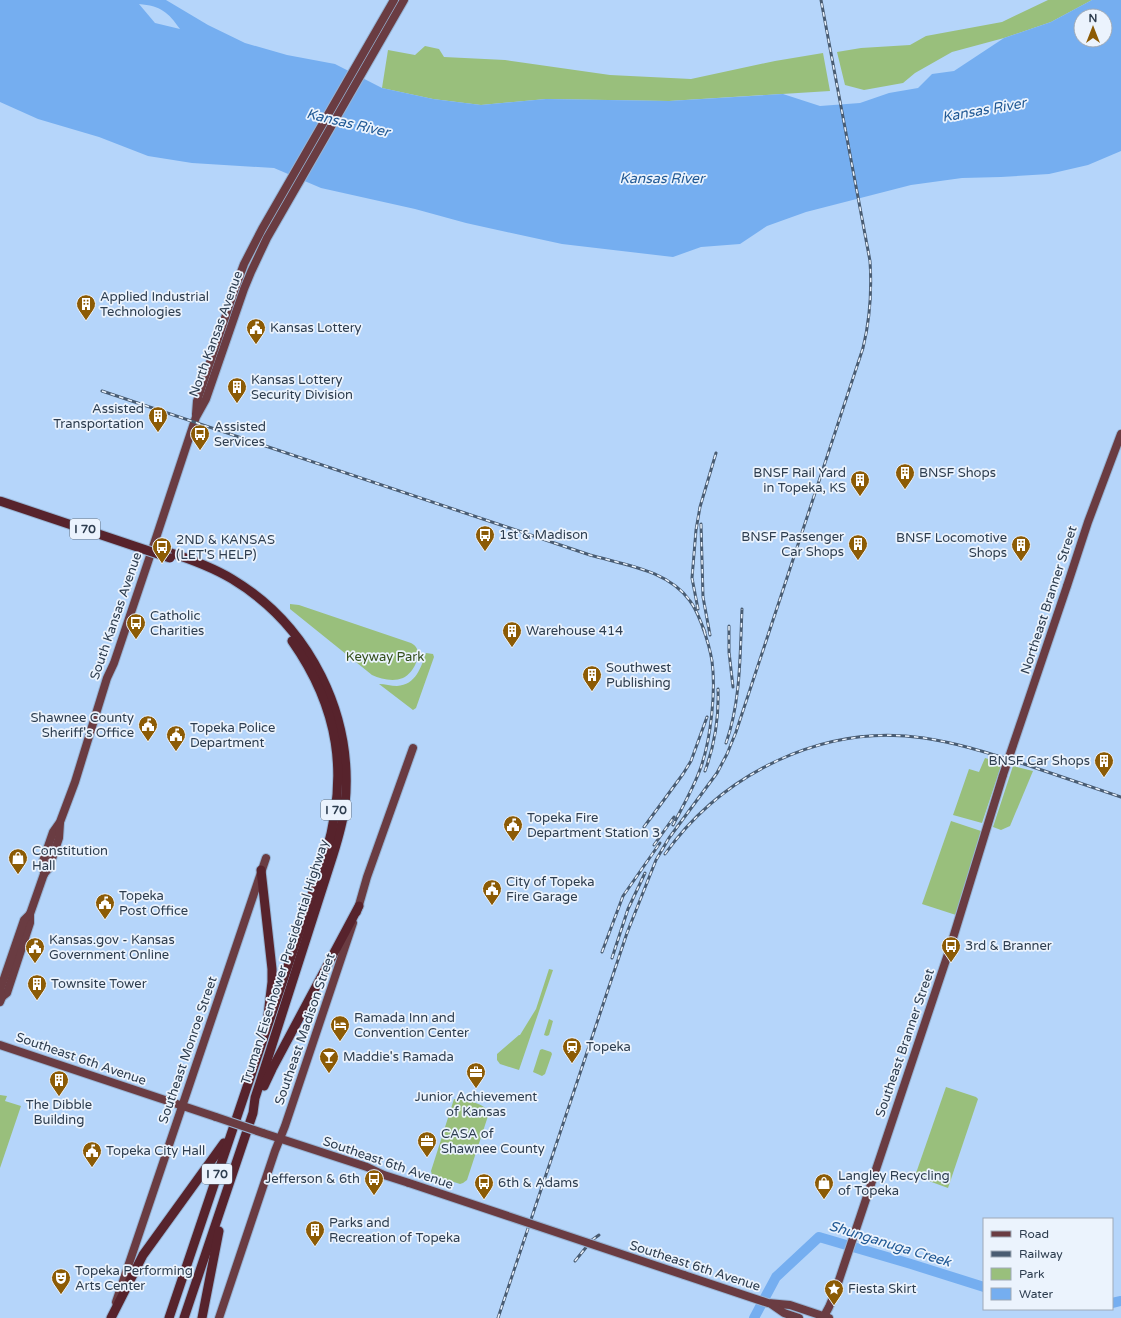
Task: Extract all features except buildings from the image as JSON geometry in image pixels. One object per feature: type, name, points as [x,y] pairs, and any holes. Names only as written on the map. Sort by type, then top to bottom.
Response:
[{"type":"highway","name":"Truman/Eisenhower Presidential Highway","points":[[0,495],[207,566],[233,580],[252,593],[274,612],[286,628]]},
{"type":"highway","name":"Truman/Eisenhower Presidential Highway","points":[[0,501],[200,569],[242,592],[286,628],[307,650],[330,695],[336,728],[345,757],[342,768],[344,812],[342,824],[330,854],[315,900],[255,1098],[252,1113],[184,1318]]},
{"type":"highway","points":[[261,870],[272,969],[272,982],[266,1030]]},
{"type":"highway","name":"Truman/Eisenhower Presidential Highway","points":[[169,1318],[266,1030],[315,900]]},
{"type":"highway","points":[[252,1113],[272,1069],[359,906]]},
{"type":"highway","points":[[111,1318],[143,1255],[231,1134]]},
{"type":"highway","points":[[202,1318],[215,1246],[228,1188]]},
{"type":"main road","name":"North Kansas Avenue","points":[[196,417],[206,399],[244,264],[394,0]]},
{"type":"main road","name":"North Kansas Avenue","points":[[223,338],[258,255],[404,0]]},
{"type":"main road","name":"South Kansas Avenue","points":[[1,999],[7,993],[30,923],[30,914],[44,874],[43,861],[53,832],[60,822],[75,782],[107,678],[114,663],[196,417]]},
{"type":"main road","name":"Northeast Branner Street","points":[[1003,775],[1088,522],[1121,434]]},
{"type":"main road","name":"Southeast Madison Street","points":[[219,1318],[274,1151],[280,1139],[359,906],[367,877],[413,748]]},
{"type":"main road","name":"Southeast Branner Street","points":[[825,1318],[947,955],[1003,775]]},
{"type":"main road","name":"Southeast Monroe Street","points":[[111,1318],[266,858]]},
{"type":"main road","name":"Southeast 6th Avenue","points":[[0,1045],[367,1167],[384,1175],[737,1292],[768,1303],[784,1313],[799,1318]]},
{"type":"main road","name":"Southeast 6th Avenue","points":[[768,1303],[790,1305],[825,1318]]},
{"type":"green space","points":[[1048,0],[1092,0],[1077,8],[1073,8],[1073,10],[1051,22],[1004,38],[952,52],[915,73],[903,83],[864,90],[845,85],[837,52],[861,48],[910,45],[926,36],[1002,22]]},
{"type":"green space","points":[[425,46],[439,49],[444,57],[505,60],[610,75],[691,79],[775,61],[823,53],[830,91],[669,101],[546,99],[481,105],[433,99],[382,88],[388,50],[415,55]]},
{"type":"green space","name":"Keyway Park","points":[[290,604],[299,605],[411,643],[416,647],[418,653],[418,657],[412,670],[403,678],[395,680],[387,680],[372,675],[290,609]]},
{"type":"green space","name":"Keyway Park","points":[[426,653],[433,654],[434,657],[416,708],[413,710],[379,684],[397,686],[409,682],[420,669]]},
{"type":"green space","points":[[985,758],[1002,763],[982,823],[953,815],[969,769],[979,772]]},
{"type":"green space","points":[[1013,766],[1033,771],[1010,826],[1001,830],[993,827]]},
{"type":"green space","points":[[951,821],[981,831],[956,915],[922,904]]},
{"type":"green space","points":[[549,969],[553,970],[519,1070],[500,1064],[497,1060],[497,1054],[520,1035],[536,1009]]},
{"type":"green space","points":[[549,1019],[553,1021],[549,1035],[547,1036],[544,1035]]},
{"type":"green space","points":[[542,1049],[551,1052],[552,1054],[545,1074],[542,1076],[533,1072],[540,1050]]},
{"type":"green space","points":[[946,1087],[978,1099],[948,1188],[915,1176]]},
{"type":"green space","points":[[0,1095],[7,1096],[5,1101],[21,1106],[0,1168]]},
{"type":"green space","points":[[454,1099],[469,1101],[481,1105],[486,1109],[488,1116],[467,1180],[460,1184],[432,1175],[431,1171]]},
{"type":"water","name":"Kansas River","points":[[0,0],[166,0],[208,25],[245,43],[287,55],[335,64],[382,88],[433,99],[481,105],[546,99],[669,101],[783,94],[820,106],[860,103],[889,93],[918,88],[932,74],[954,71],[1004,38],[1051,22],[1073,10],[1073,48],[1113,48],[1113,8],[1077,8],[1092,0],[1121,0],[1121,151],[1088,165],[1049,174],[962,178],[911,185],[806,212],[767,226],[740,244],[701,247],[673,257],[562,244],[466,223],[415,209],[321,188],[274,168],[192,163],[148,156],[99,137],[38,119],[0,102]],"holes":[[[139,4],[158,8],[168,14],[180,29],[155,23]]]},
{"type":"waterway","name":"Shunganuga Creek","points":[[754,1318],[776,1277],[819,1237],[983,1287]]},
{"type":"waterway","name":"Shunganuga Creek","points":[[1113,1303],[1121,1301]]},
{"type":"railway","points":[[498,1318],[627,933],[656,860],[669,838],[717,773],[736,732],[863,348],[870,305],[870,261],[821,0]]},
{"type":"railway","points":[[102,391],[590,555],[658,575],[670,582],[690,601],[695,608],[705,632]]},
{"type":"railway","points":[[698,609],[692,578],[696,530],[700,507],[716,453]]},
{"type":"railway","points":[[701,524],[703,597],[710,635]]},
{"type":"railway","points":[[726,743],[735,711],[739,677],[742,609]]},
{"type":"railway","points":[[729,626],[729,652],[733,687]]},
{"type":"railway","points":[[673,825],[701,767],[710,729],[713,700],[713,673],[712,661],[703,628]]},
{"type":"railway","points":[[705,771],[716,730],[718,689]]},
{"type":"railway","points":[[644,827],[691,761],[707,717]]},
{"type":"railway","points":[[665,854],[689,825],[716,800],[746,778],[779,760],[813,747],[850,738],[887,735],[924,738],[949,743],[1024,764],[1121,797]]},
{"type":"railway","points":[[654,845],[674,817]]},
{"type":"railway","points":[[602,952],[623,896],[660,843]]},
{"type":"railway","points":[[612,958],[628,909],[645,873]]},
{"type":"railway","points":[[575,1261],[592,1240],[599,1235]]},
{"type":"place","name":"Applied Industrial Technologies","points":[[86,321]]},
{"type":"place","name":"Kansas Lottery","points":[[256,345]]},
{"type":"place","name":"Kansas Lottery Security Division","points":[[237,404]]},
{"type":"place","name":"Assisted Transportation","points":[[158,433]]},
{"type":"place","name":"Assisted Services","points":[[200,451]]},
{"type":"place","name":"BNSF Shops","points":[[905,490]]},
{"type":"place","name":"BNSF Rail Yard in Topeka, KS","points":[[860,497]]},
{"type":"place","name":"1st & Madison","points":[[485,552]]},
{"type":"place","name":"BNSF Passenger Car Shops","points":[[858,561]]},
{"type":"place","name":"BNSF Locomotive Shops","points":[[1021,562]]},
{"type":"place","name":"2ND & KANSAS (LET'S HELP)","points":[[162,564]]},
{"type":"place","name":"Catholic Charities","points":[[136,640]]},
{"type":"place","name":"Warehouse 414","points":[[512,648]]},
{"type":"place","name":"Southwest Publishing","points":[[592,692]]},
{"type":"place","name":"Shawnee County Sheriff's Office","points":[[148,742]]},
{"type":"place","name":"Topeka Police Department","points":[[176,752]]},
{"type":"place","name":"BNSF Car Shops","points":[[1104,778]]},
{"type":"place","name":"Topeka Fire Department Station 3","points":[[513,842]]},
{"type":"place","name":"Constitution Hall","points":[[18,875]]},
{"type":"place","name":"City of Topeka Fire Garage","points":[[492,906]]},
{"type":"place","name":"Topeka Post Office","points":[[105,920]]},
{"type":"place","name":"3rd & Branner","points":[[951,963]]},
{"type":"place","name":"Kansas.gov - Kansas Government Online","points":[[35,964]]},
{"type":"place","name":"Townsite Tower","points":[[37,1001]]},
{"type":"place","name":"Ramada Inn and Convention Center","points":[[340,1042]]},
{"type":"place","name":"Topeka","points":[[572,1064]]},
{"type":"place","name":"Maddie's Ramada","points":[[329,1074]]},
{"type":"place","name":"Junior Achievement of Kansas","points":[[476,1089]]},
{"type":"place","name":"The Dibble Building","points":[[59,1097]]},
{"type":"place","name":"CASA of Shawnee County","points":[[427,1158]]},
{"type":"place","name":"Topeka City Hall","points":[[92,1168]]},
{"type":"place","name":"Jefferson & 6th","points":[[374,1196]]},
{"type":"place","name":"6th & Adams","points":[[484,1200]]},
{"type":"place","name":"Langley Recycling of Topeka","points":[[824,1200]]},
{"type":"place","name":"Parks and Recreation of Topeka","points":[[315,1247]]},
{"type":"place","name":"Topeka Performing Arts Center","points":[[61,1295]]},
{"type":"place","name":"Fiesta Skirt","points":[[834,1306]]}]
